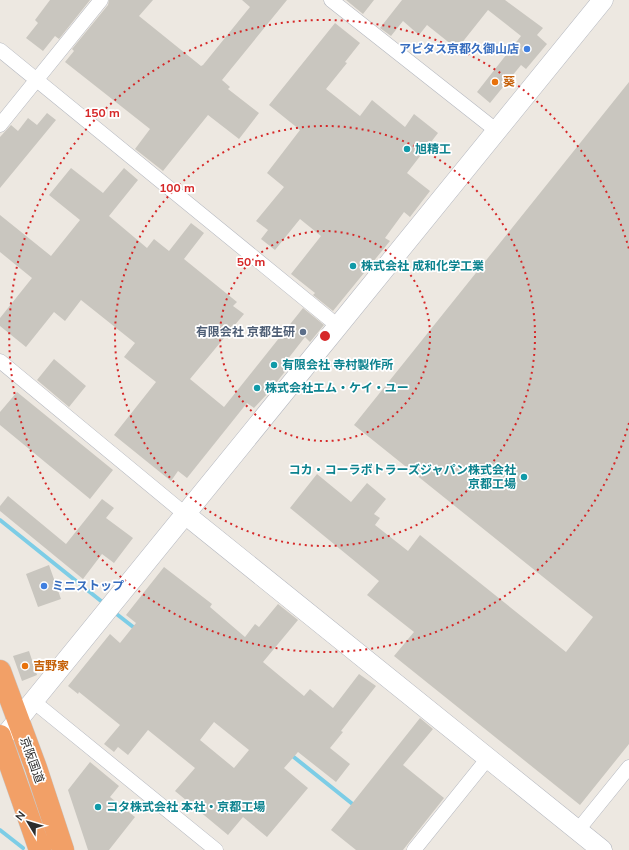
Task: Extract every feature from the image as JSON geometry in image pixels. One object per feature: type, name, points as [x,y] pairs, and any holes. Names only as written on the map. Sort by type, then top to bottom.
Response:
[{"type":"highway","name":"京阪国道","points":[[0,671],[17,721],[36,768],[63,850]]},
{"type":"highway","name":"京阪国道","points":[[0,739],[40,850]]},
{"type":"street","points":[[0,125],[102,0]]},
{"type":"street","points":[[331,0],[497,131]]},
{"type":"street","points":[[0,739],[17,721],[603,0]]},
{"type":"street","points":[[0,50],[338,326]]},
{"type":"street","points":[[0,361],[185,514],[602,850]]},
{"type":"street","points":[[33,701],[216,850]]},
{"type":"street","points":[[414,850],[488,758]]},
{"type":"street","points":[[578,830],[629,767]]},
{"type":"building","points":[[50,0],[90,0],[59,39],[55,36],[43,51],[26,38],[38,23],[35,20]]},
{"type":"building","points":[[109,0],[153,0],[139,16],[201,66],[250,7],[242,0],[287,0],[222,80],[230,87],[228,89],[259,113],[239,139],[208,115],[163,171],[135,149],[150,129],[65,62],[74,51],[72,49],[108,5]]},
{"type":"building","points":[[346,0],[374,0],[363,14]]},
{"type":"building","points":[[402,0],[505,0],[543,28],[537,35],[547,44],[526,69],[521,65],[490,103],[477,92],[521,36],[488,10],[457,49],[427,25],[419,35],[403,21],[391,36],[380,28]]},
{"type":"building","points":[[335,23],[360,43],[345,62],[347,63],[326,89],[360,116],[372,100],[405,127],[414,114],[438,133],[407,173],[430,191],[410,217],[404,212],[385,238],[390,241],[333,311],[313,295],[315,293],[291,274],[321,236],[300,219],[275,250],[261,239],[268,230],[256,221],[284,187],[267,173],[300,130],[269,105]]},
{"type":"building","name":"コカ・コーラボトラーズジャパン株式会社 京都工場","points":[[629,82],[629,744],[580,805],[394,656],[414,632],[367,595],[379,581],[290,508],[317,474],[351,502],[367,483],[386,499],[374,514],[380,518],[375,525],[408,551],[420,535],[566,652],[593,617],[354,425]]},
{"type":"building","points":[[47,113],[56,120],[0,188],[0,137],[11,125],[18,131],[28,118],[37,125]]},
{"type":"building","points":[[71,168],[103,193],[124,168],[138,180],[109,216],[147,248],[154,239],[169,251],[191,223],[204,233],[184,259],[237,302],[233,306],[244,314],[190,379],[224,407],[303,308],[324,325],[310,342],[305,337],[287,360],[291,364],[268,393],[254,408],[247,403],[187,478],[178,471],[171,481],[114,435],[156,382],[124,357],[135,343],[81,300],[65,321],[54,312],[26,347],[0,326],[0,318],[32,278],[0,252],[0,215],[51,256],[80,220],[49,195]]},
{"type":"building","points":[[54,359],[86,386],[69,407],[37,380]]},
{"type":"building","points":[[17,392],[113,470],[90,499],[0,425],[0,412]]},
{"type":"building","points":[[8,496],[66,544],[102,499],[114,508],[106,518],[133,538],[114,563],[102,554],[83,579],[0,511],[0,506]]},
{"type":"building","name":"ミニストップ","points":[[49,565],[61,599],[38,607],[26,574]]},
{"type":"building","points":[[164,567],[212,604],[210,607],[245,637],[255,624],[259,627],[278,604],[298,620],[263,662],[304,696],[310,689],[333,708],[359,674],[376,686],[341,731],[343,732],[330,748],[350,764],[336,782],[298,752],[284,768],[308,788],[267,837],[243,817],[228,835],[175,791],[195,768],[148,730],[128,755],[118,747],[114,752],[104,744],[120,725],[79,692],[78,694],[68,686],[110,634],[120,643],[136,623],[126,615]],"holes":[[[214,722],[249,750],[234,768],[200,740]]]},
{"type":"building","name":"吉野家","points":[[29,651],[37,675],[22,681],[13,656]]},
{"type":"building","points":[[420,718],[433,729],[403,765],[444,798],[403,850],[356,850],[331,830]]},
{"type":"building","name":"コタ株式会社 本社・京都工場","points":[[90,762],[119,786],[110,797],[135,817],[109,850],[88,850],[68,790]]},
{"type":"waterway","points":[[0,520],[106,605]]},
{"type":"waterway","points":[[114,612],[137,630]]},
{"type":"waterway","points":[[290,754],[355,806]]},
{"type":"waterway","points":[[0,830],[23,848]]},
{"type":"place","name":"アビタス京都久御山店","points":[[527,49]]},
{"type":"place","name":"葵","points":[[495,82]]},
{"type":"place","name":"旭精工","points":[[407,149]]},
{"type":"place","name":"株式会社 成和化学工業","points":[[353,266]]},
{"type":"place","name":"有限会社 京都生研","points":[[303,332]]},
{"type":"place","name":"有限会社 寺村製作所","points":[[274,365]]},
{"type":"place","name":"株式会社エム・ケイ・ユー","points":[[257,388]]},
{"type":"place","name":"コカ・コーラボトラーズジャパン株式会社 京都工場","points":[[524,477]]},
{"type":"place","name":"ミニストップ","points":[[44,586]]},
{"type":"place","name":"吉野家","points":[[25,666]]},
{"type":"place","name":"コタ株式会社 本社・京都工場","points":[[98,807]]}]
